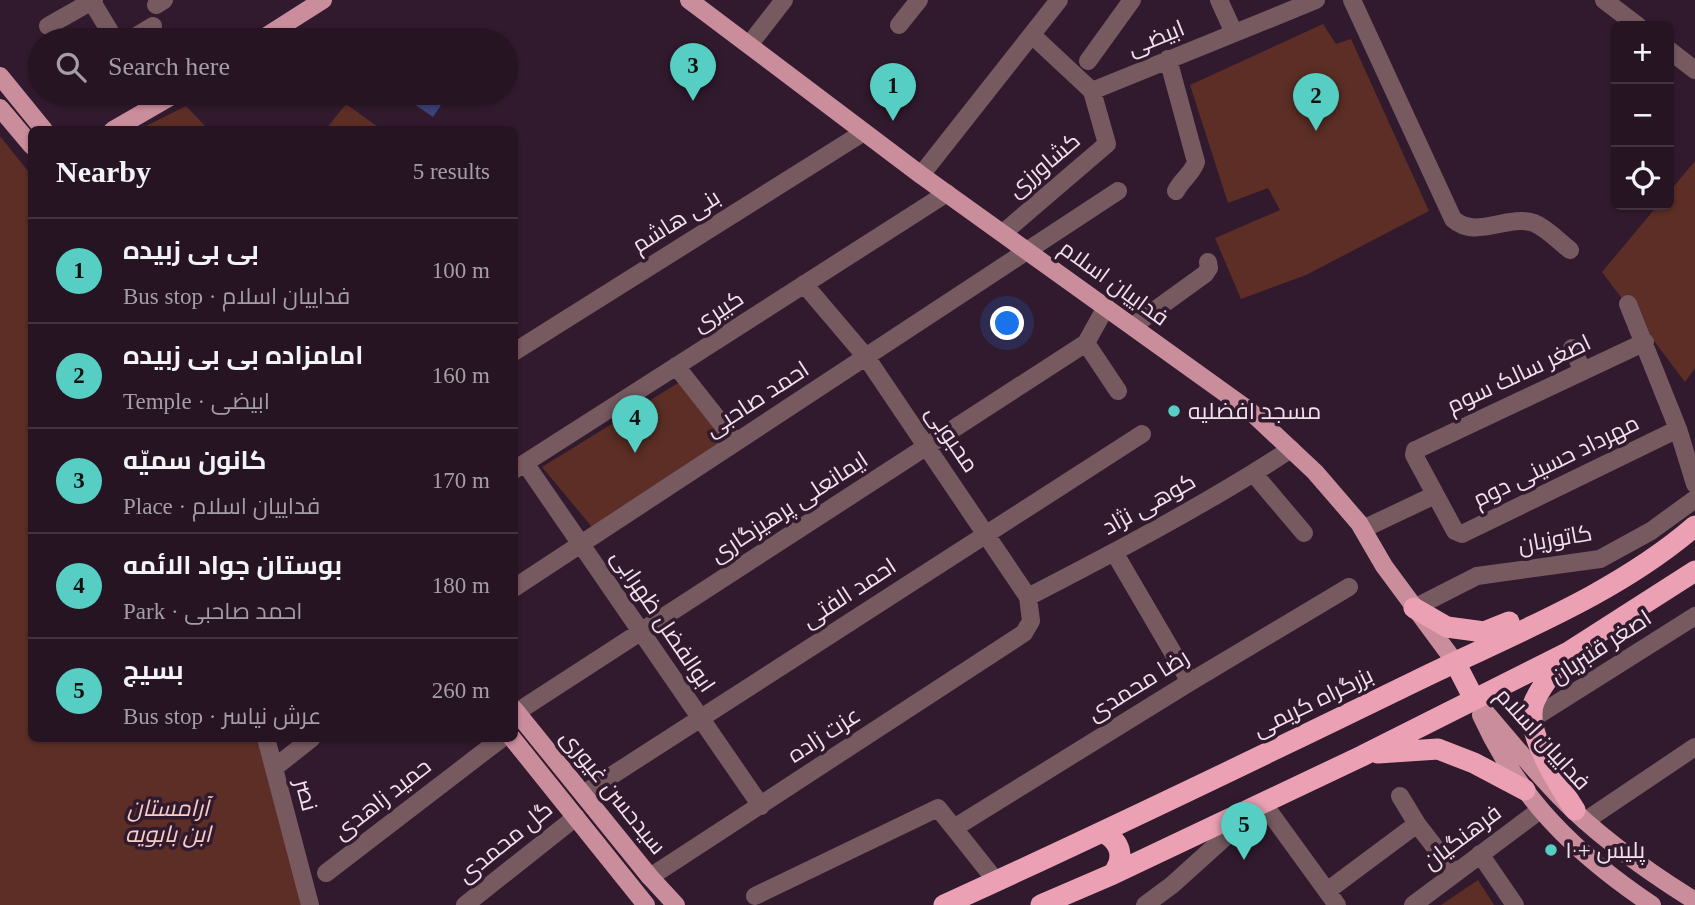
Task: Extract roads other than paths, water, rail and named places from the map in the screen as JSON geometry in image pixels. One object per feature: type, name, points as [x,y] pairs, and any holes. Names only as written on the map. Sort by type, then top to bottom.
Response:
[{"type":"highway","name":"بزرگراه کریمی","points":[[944,905],[1104,833],[1581,602],[1673,545],[1695,526]]},
{"type":"highway","points":[[1041,905],[1113,874],[1362,756],[1567,653],[1695,571]]},
{"type":"highway","points":[[1414,608],[1447,627],[1484,632],[1618,579]]},
{"type":"highway","points":[[1567,653],[1533,702],[1532,719],[1553,775],[1580,816]]},
{"type":"highway","points":[[1455,662],[1474,699]]},
{"type":"highway","points":[[1362,756],[1399,750],[1438,749],[1474,762],[1525,790]]},
{"type":"highway","points":[[1104,833],[1111,837],[1120,851],[1121,859],[1113,874]]},
{"type":"main road","points":[[279,28],[323,0]]},
{"type":"main road","name":"فداییان اسلام","points":[[689,0],[921,175],[1250,411],[1315,472],[1363,529],[1384,566],[1455,662]]},
{"type":"main road","points":[[0,76],[41,126]]},
{"type":"main road","points":[[118,126],[145,105]]},
{"type":"main road","points":[[0,108],[28,141]]},
{"type":"main road","name":"فداییان اسلام","points":[[1474,699],[1498,751],[1540,810],[1574,846],[1651,905]]},
{"type":"main road","name":"فداییان اسلام","points":[[1474,699],[1559,797],[1660,880],[1695,901]]},
{"type":"main road","name":"سیدحسن غیوری","points":[[518,713],[650,877],[676,905]]},
{"type":"main road","name":"سیدحسن غیوری","points":[[515,742],[646,905]]},
{"type":"street","points":[[48,26],[92,0],[108,28]]},
{"type":"street","points":[[748,45],[784,0]]},
{"type":"street","points":[[899,25],[919,0]]},
{"type":"street","points":[[921,175],[1059,0]]},
{"type":"street","points":[[1088,61],[1132,0]]},
{"type":"street","points":[[1219,0],[1234,33]]},
{"type":"street","name":"ابیضی","points":[[1092,90],[1316,0]]},
{"type":"street","points":[[1352,0],[1452,219],[1461,226],[1472,228],[1518,221],[1534,223],[1570,250]]},
{"type":"street","points":[[1604,0],[1631,21]]},
{"type":"street","points":[[1032,35],[1092,90]]},
{"type":"street","points":[[1674,54],[1695,70]]},
{"type":"street","points":[[1168,60],[1196,162],[1194,169],[1179,184],[1176,191]]},
{"type":"street","name":"کشاورزی","points":[[1003,233],[1107,144],[1092,90]]},
{"type":"street","name":"بنی هاشم","points":[[518,349],[863,131]]},
{"type":"street","name":"احمد صاحبی","points":[[518,585],[1118,191]]},
{"type":"street","name":"کبیری","points":[[520,466],[947,193]]},
{"type":"street","points":[[1133,326],[1205,274],[1209,268],[1208,262]]},
{"type":"street","name":"محبوبی","points":[[804,284],[866,357],[1028,597]]},
{"type":"street","points":[[1628,304],[1678,429],[1695,484]]},
{"type":"street","points":[[1106,307],[1086,342],[1118,391]]},
{"type":"street","name":"ایمانعلی پرهیزگاری","points":[[518,710],[928,447],[1086,342]]},
{"type":"street","name":"اصغر سالک سوم","points":[[1435,495],[1414,455],[1415,450],[1644,342]]},
{"type":"street","points":[[1572,348],[1583,371]]},
{"type":"street","points":[[676,366],[736,442]]},
{"type":"street","name":"مهرداد حسینی دوم","points":[[1435,495],[1455,531],[1461,534],[1678,429]]},
{"type":"street","name":"احمد الفتی","points":[[583,794],[1142,434]]},
{"type":"street","name":"کوهی نژاد","points":[[1028,597],[1254,474],[1291,449]]},
{"type":"street","name":"ابوالفضل ظهرابی","points":[[520,466],[581,544],[761,806]]},
{"type":"street","points":[[1254,474],[1304,533]]},
{"type":"street","points":[[1363,529],[1435,495]]},
{"type":"street","name":"کاتوزیان","points":[[1414,608],[1477,576],[1600,559],[1651,531],[1695,499]]},
{"type":"street","points":[[1114,552],[1190,682]]},
{"type":"street","name":"رضا محمدی","points":[[954,828],[1349,587]]},
{"type":"street","name":"عزت زاده","points":[[650,877],[1024,633],[1031,621],[1028,597]]},
{"type":"street","name":"اصغر قنبریان","points":[[1532,719],[1695,616]]},
{"type":"street","name":"نصر","points":[[267,742],[310,905]]},
{"type":"street","points":[[274,768],[307,742]]},
{"type":"street","name":"حمید زاهدی","points":[[326,873],[497,742]]},
{"type":"street","points":[[1580,816],[1695,747]]},
{"type":"street","points":[[1400,796],[1417,824],[1454,872]]},
{"type":"street","points":[[1145,905],[1172,885],[1263,803],[1332,898],[1417,824]]},
{"type":"street","points":[[755,896],[938,808],[996,881]]},
{"type":"street","name":"فرهنگیان","points":[[1413,905],[1540,810]]},
{"type":"street","name":"گل محمدی","points":[[465,905],[576,817]]},
{"type":"street","points":[[1480,854],[1515,905]]},
{"type":"water","points":[[416,105],[441,105],[433,117]]},
{"type":"place","name":"کانون سمیّه","points":[[693,101]]},
{"type":"place","name":"بی بی زبیده","points":[[893,121]]},
{"type":"place","name":"امامزاده بی بی زبیده","points":[[1316,131]]},
{"type":"place","name":"مسجد افضلیه","points":[[1174,411]]},
{"type":"place","name":"بوستان جواد الائمه","points":[[635,453]]},
{"type":"place","name":"پلیس +۱۰","points":[[1551,850]]},
{"type":"place","name":"بسیج","points":[[1244,860]]},
{"type":"park label","name":"آرامستان ابن بابویه","points":[[168,821]]}]
